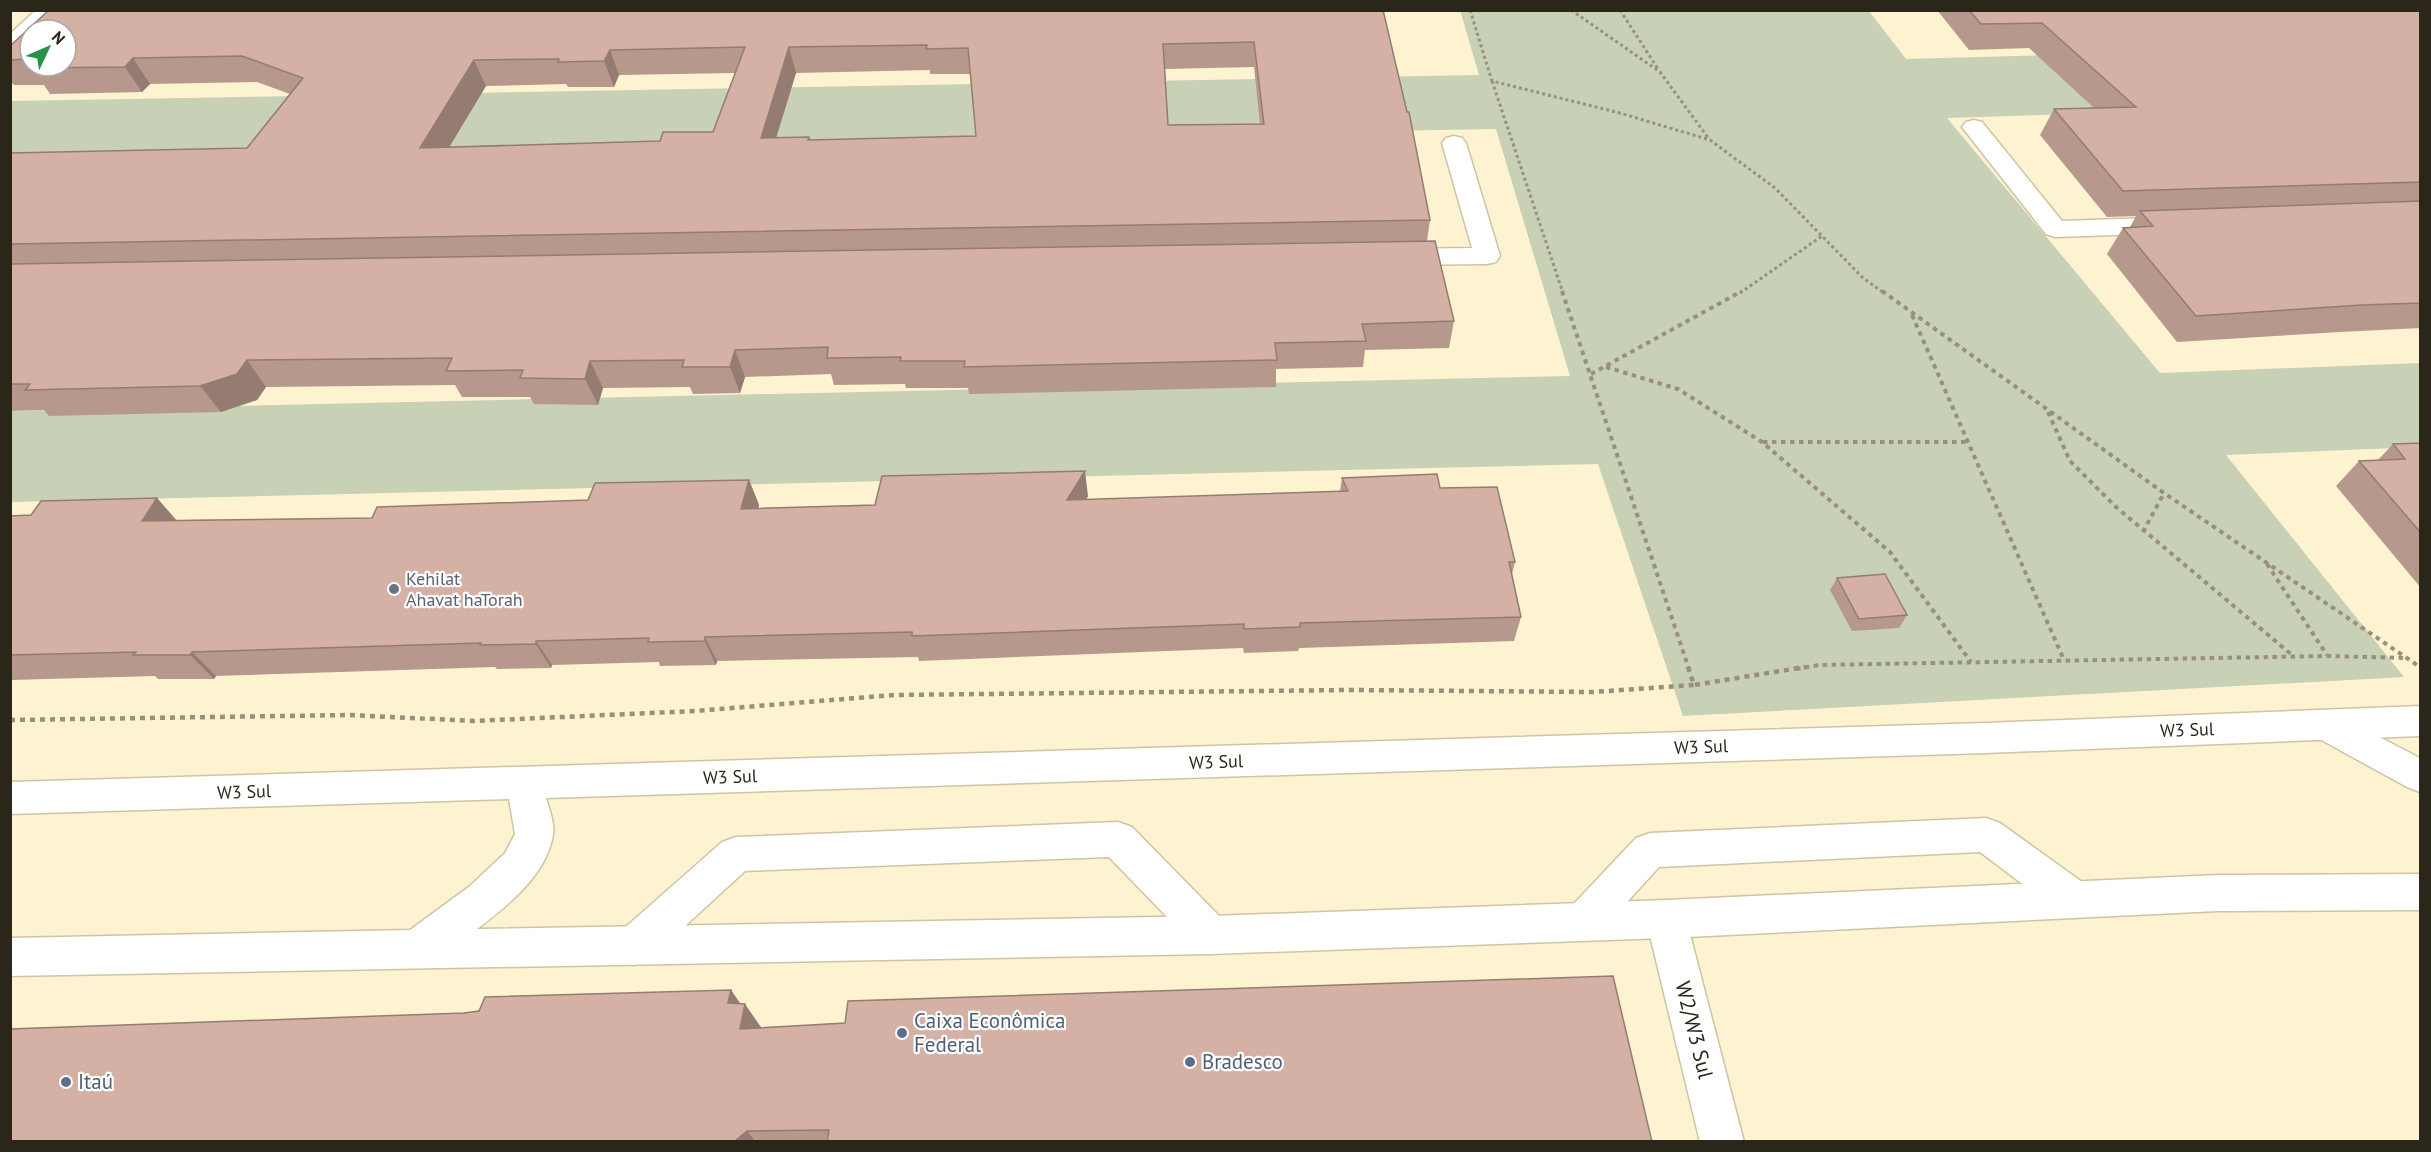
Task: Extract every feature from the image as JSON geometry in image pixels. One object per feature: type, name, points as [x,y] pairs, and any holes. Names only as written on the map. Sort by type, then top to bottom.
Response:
[{"type":"main road","points":[[10,46],[46,13],[73,16]]},
{"type":"main road","points":[[1974,127],[2055,229],[2197,224]]},
{"type":"main road","points":[[1368,258],[1487,256],[1454,143]]},
{"type":"main road","name":"W3 Sul","points":[[10,798],[524,784],[2421,721]]},
{"type":"main road","points":[[2327,725],[2421,776]]},
{"type":"main road","points":[[414,951],[491,895],[525,856],[534,834],[524,784]]},
{"type":"main road","points":[[1582,922],[1650,850],[1986,835],[2075,900]]},
{"type":"main road","points":[[634,946],[736,854],[1118,839],[1210,934]]},
{"type":"main road","points":[[10,957],[1210,934],[1666,920],[2218,893],[2421,892]]},
{"type":"main road","name":"W2/W3 Sul","points":[[1666,920],[1722,1142]]},
{"type":"path","points":[[1470,10],[1694,684]]},
{"type":"path","points":[[1571,10],[1660,72]]},
{"type":"path","points":[[1620,10],[1660,72],[1710,140],[1775,188],[1863,278],[2164,493],[2421,667]]},
{"type":"path","points":[[1492,81],[1620,112],[1710,140]]},
{"type":"path","points":[[1591,374],[1686,326],[1790,261],[1822,236]]},
{"type":"path","points":[[1911,314],[2064,660]]},
{"type":"path","points":[[1606,366],[1678,388],[1762,442],[1890,552],[1971,662]]},
{"type":"path","points":[[2048,411],[2070,461],[2143,532],[2293,656]]},
{"type":"path","points":[[1762,442],[1968,442]]},
{"type":"path","points":[[2143,532],[2164,493]]},
{"type":"path","points":[[2266,562],[2328,656]]},
{"type":"path","points":[[10,720],[350,715],[474,721],[695,711],[894,695],[1349,690],[1593,692],[1694,684],[1819,665],[2293,656],[2407,658]]},
{"type":"green space","points":[[1460,10],[1869,11],[1906,59],[2420,45],[2420,103],[1947,118],[2160,373],[2420,363],[2420,447],[2226,455],[2404,677],[1683,716],[1598,464],[11,502],[10,411],[1570,376],[1496,129],[11,156],[11,101],[1479,75]]},
{"type":"building","points":[[49,10],[1383,10],[1407,112],[1409,112],[1430,220],[10,244],[10,153],[247,148],[303,78],[242,56],[133,58],[125,67],[78,68],[78,18],[40,18]],"holes":[[[1254,42],[1264,124],[1168,125],[1163,44]],[[927,45],[926,49],[968,48],[976,136],[808,140],[809,137],[761,138],[789,47]],[[745,47],[713,132],[663,132],[660,141],[420,148],[474,60],[604,61],[610,50]]]},
{"type":"building","points":[[1969,10],[2421,10],[2421,182],[2123,191],[2054,109],[2136,107],[2042,23],[1981,24]]},
{"type":"building","points":[[18,39],[18,60],[10,60],[10,46]]},
{"type":"building","points":[[2421,201],[2421,303],[2196,316],[2123,228],[2153,226],[2140,211]]},
{"type":"building","points":[[1435,241],[1454,321],[1362,324],[1366,341],[1275,343],[1277,360],[964,367],[965,361],[900,361],[901,357],[827,358],[828,347],[735,350],[730,367],[682,367],[684,360],[590,361],[585,379],[520,378],[523,370],[446,371],[452,358],[247,360],[237,374],[200,386],[25,390],[30,384],[10,384],[10,264]]},
{"type":"building","points":[[2421,443],[2421,533],[2359,461],[2405,459],[2393,444]]},
{"type":"building","points":[[1085,471],[1067,500],[1348,491],[1342,478],[1437,474],[1440,488],[1497,487],[1515,562],[1509,562],[1521,617],[1300,623],[1300,627],[1244,629],[1244,624],[912,636],[912,632],[705,637],[705,641],[648,642],[649,638],[536,641],[536,644],[480,645],[481,643],[192,652],[190,655],[133,655],[136,652],[10,655],[10,516],[31,515],[41,501],[157,498],[142,521],[372,518],[377,507],[588,500],[595,483],[749,480],[741,509],[875,505],[882,476]]},
{"type":"building","points":[[1885,574],[1907,615],[1859,619],[1837,578]]},
{"type":"building","points":[[1613,976],[1652,1142],[827,1142],[829,1130],[747,1131],[734,1142],[10,1142],[10,1029],[464,1013],[479,1011],[485,997],[731,990],[728,1003],[745,1004],[740,1029],[845,1023],[848,1001]]},
{"type":"place","name":"Kehilat Ahavat haTorah","points":[[394,589]]},
{"type":"place","name":"Caixa Econômica Federal","points":[[902,1033]]},
{"type":"place","name":"Bradesco","points":[[1190,1062]]},
{"type":"place","name":"Itaú","points":[[66,1082]]}]
